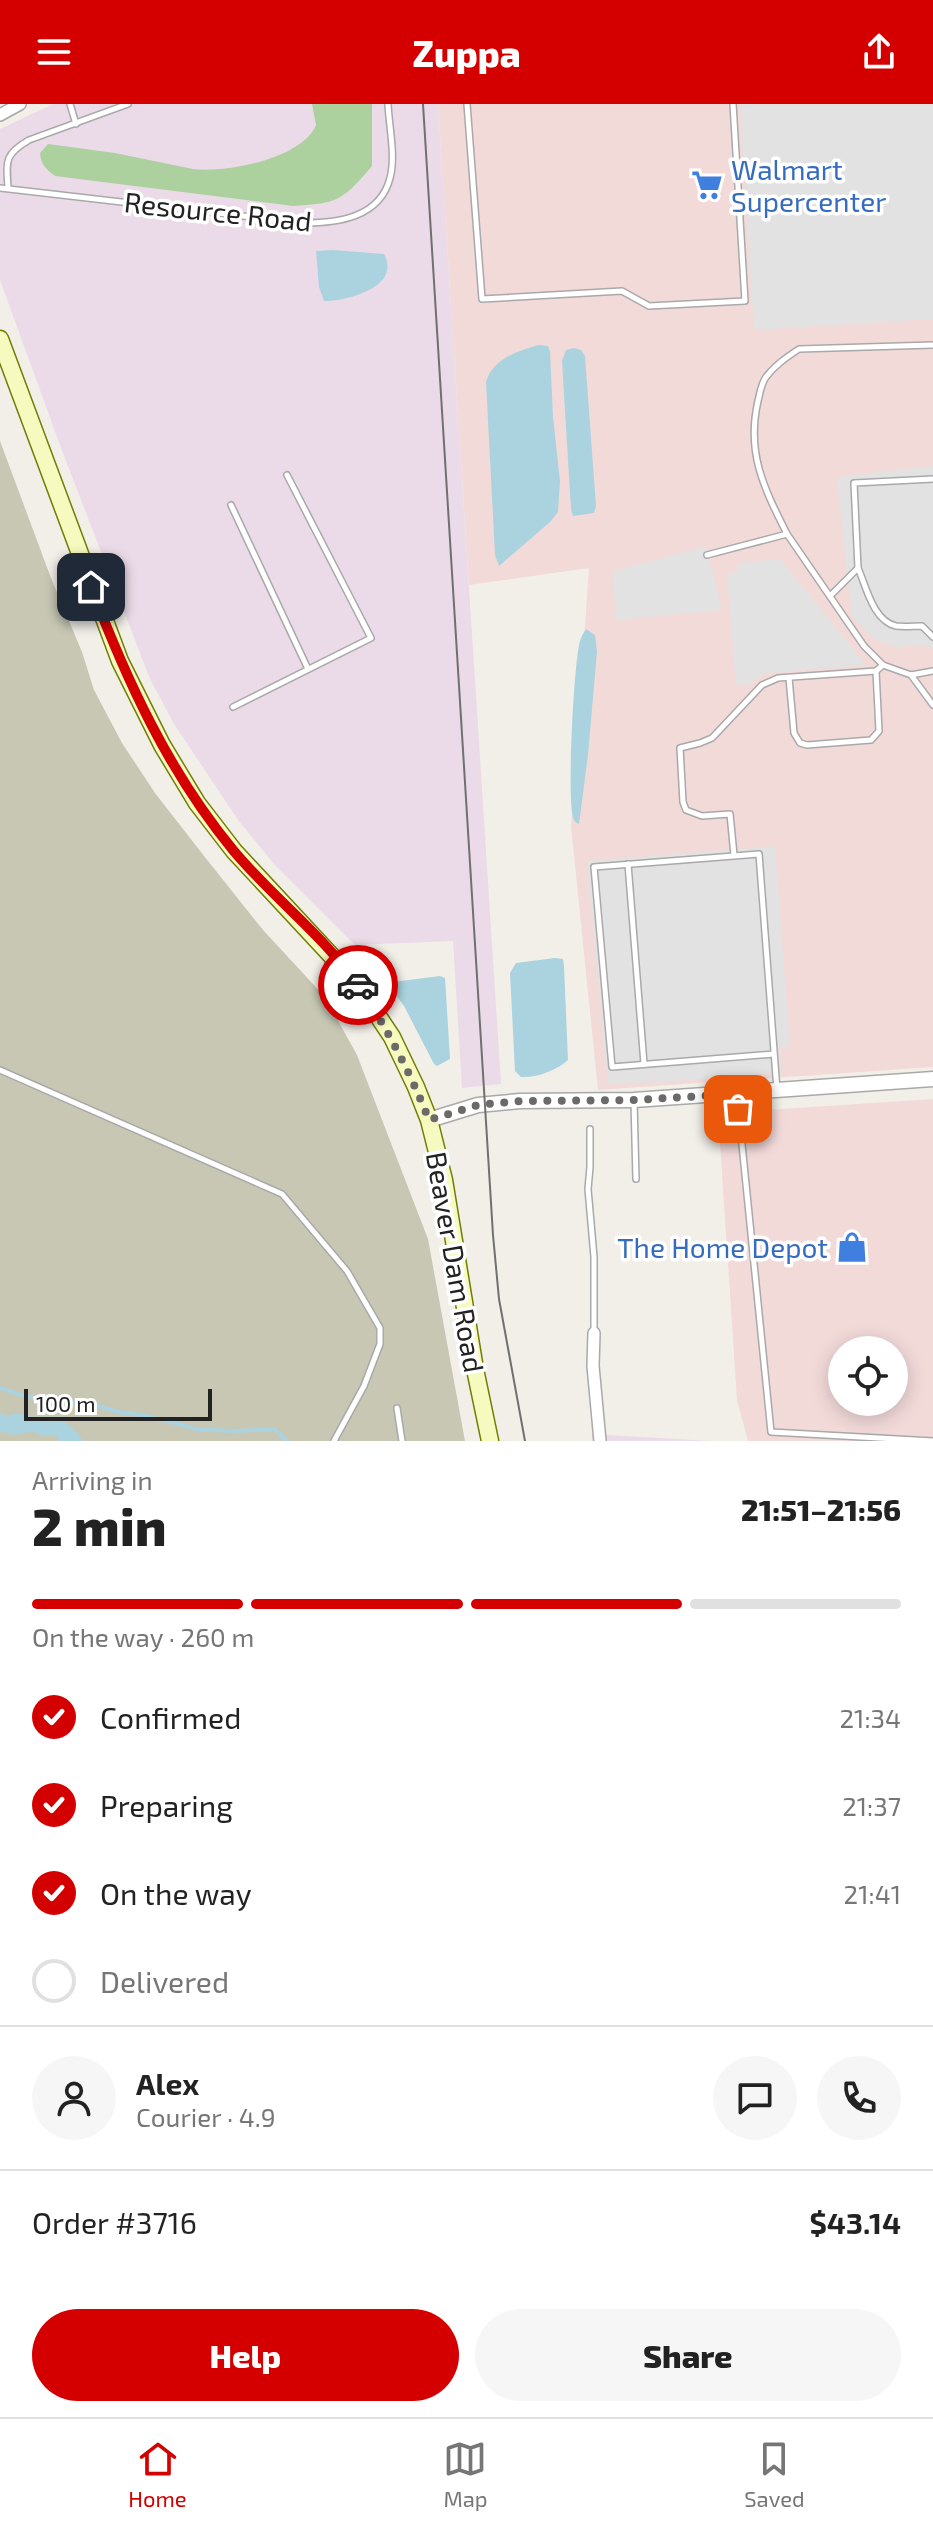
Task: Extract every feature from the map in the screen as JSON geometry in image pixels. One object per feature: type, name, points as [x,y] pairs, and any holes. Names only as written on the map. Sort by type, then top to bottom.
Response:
[{"type":"main road","name":"Beaver Dam Road","points":[[0,339],[120,661],[155,734],[197,803],[234,851],[336,959],[367,998],[405,1063],[429,1120],[444,1180],[472,1353],[490,1441]]},
{"type":"street","points":[[0,115],[20,104]]},
{"type":"street","points":[[429,1120],[493,1103],[634,1100],[933,1079]]},
{"type":"street","points":[[594,1333],[593,1366],[600,1441]]},
{"type":"lane","points":[[70,104],[76,124]]},
{"type":"lane","points":[[8,187],[8,157],[14,149],[29,140],[128,104]]},
{"type":"lane","name":"Resource Road","points":[[0,188],[304,223],[347,219],[363,214],[385,191],[390,178],[392,160],[388,104]]},
{"type":"lane","points":[[467,104],[482,299],[622,291],[649,306],[745,301],[733,104]]},
{"type":"lane","points":[[933,345],[799,349],[781,361],[763,380],[754,421],[755,457],[760,477],[787,534],[864,646],[883,665],[911,675],[930,695],[933,705]]},
{"type":"lane","points":[[233,707],[371,638],[287,475]]},
{"type":"lane","points":[[933,479],[854,483],[858,568],[879,615],[896,626],[922,626],[933,637]]},
{"type":"lane","points":[[231,505],[308,669]]},
{"type":"lane","points":[[707,555],[787,534]]},
{"type":"lane","points":[[830,596],[858,568]]},
{"type":"lane","points":[[734,855],[730,814],[702,816],[686,810],[680,748],[712,738],[762,685],[778,678],[876,671],[883,665]]},
{"type":"lane","points":[[789,678],[796,739],[807,745],[871,740],[879,731],[876,671]]},
{"type":"lane","points":[[911,675],[933,671]]},
{"type":"lane","points":[[774,1054],[612,1067],[594,867],[759,854],[777,1091]]},
{"type":"lane","points":[[628,864],[644,1064]]},
{"type":"lane","points":[[0,1070],[282,1194],[347,1271],[380,1328],[380,1344],[364,1386],[334,1441]]},
{"type":"lane","points":[[737,1094],[771,1432],[933,1441]]},
{"type":"lane","points":[[634,1100],[636,1179]]},
{"type":"lane","points":[[590,1129],[588,1189],[594,1257],[594,1333]]},
{"type":"lane","points":[[397,1408],[402,1441]]},
{"type":"shaded area","points":[[53,104],[438,104],[501,1084],[462,1088],[453,941],[355,945],[275,865],[238,820],[174,724],[150,679],[0,280],[0,129]]},
{"type":"shaded area","points":[[438,104],[933,104],[933,1067],[598,1090],[571,826],[589,568],[469,585]]},
{"type":"shaded area","points":[[740,104],[933,104],[933,319],[754,330]]},
{"type":"shaded area","points":[[0,441],[94,690],[122,743],[155,793],[263,930],[325,997],[357,1055],[428,1239],[465,1441],[0,1441]]},
{"type":"shaded area","points":[[933,466],[933,647],[895,647],[874,639],[852,616],[837,477]]},
{"type":"shaded area","points":[[706,547],[722,610],[616,620],[613,571]]},
{"type":"shaded area","points":[[780,559],[866,665],[764,673],[748,685],[736,684],[727,574],[737,572],[737,563]]},
{"type":"shaded area","points":[[775,846],[790,1047],[780,1048],[782,1073],[608,1083],[587,861]]},
{"type":"shaded area","name":"The Home Depot","points":[[933,1099],[933,1441],[748,1441],[737,1400],[718,1113]]},
{"type":"shaded area","points":[[592,1434],[711,1441],[592,1441]]},
{"type":"green space","points":[[312,104],[372,104],[372,166],[346,193],[321,203],[293,206],[55,176],[44,166],[40,153],[48,144],[115,153],[193,169],[243,166],[280,155],[308,137],[316,125]]},
{"type":"water","points":[[316,251],[384,254],[388,265],[385,275],[379,283],[358,295],[324,301],[319,287]]},
{"type":"water","points":[[539,345],[548,346],[550,351],[560,481],[558,512],[499,566],[495,555],[486,382],[500,361]]},
{"type":"water","points":[[566,350],[581,350],[585,356],[596,506],[594,513],[573,516],[562,361]]},
{"type":"water","points":[[586,629],[595,635],[597,651],[579,824],[574,820],[572,809],[572,736],[577,659]]},
{"type":"water","points":[[563,959],[564,966],[568,1060],[546,1073],[521,1077],[515,1071],[510,973],[516,963]]},
{"type":"water","points":[[445,978],[450,1059],[437,1066],[390,987],[393,982]]},
{"type":"water","points":[[0,1413],[62,1421],[73,1428],[83,1441],[59,1441],[57,1436],[41,1436],[32,1431],[4,1433],[0,1431]]},
{"type":"waterway","points":[[0,1388],[25,1396],[92,1404],[197,1429],[274,1429],[287,1441]]},
{"type":"tram line","points":[[423,104],[493,1235],[499,1299],[525,1441]]},
{"type":"way so far","points":[[358,985],[392,1037],[429,1120],[478,1105],[520,1101],[634,1100],[737,1094],[738,1109]]},
{"type":"place","name":"Walmart Supercenter","points":[[707,185]]},
{"type":"place","name":"The Home Depot","points":[[852,1247]]},
{"type":"route","points":[[91,587],[143,711],[197,803],[234,851],[358,985]]}]
